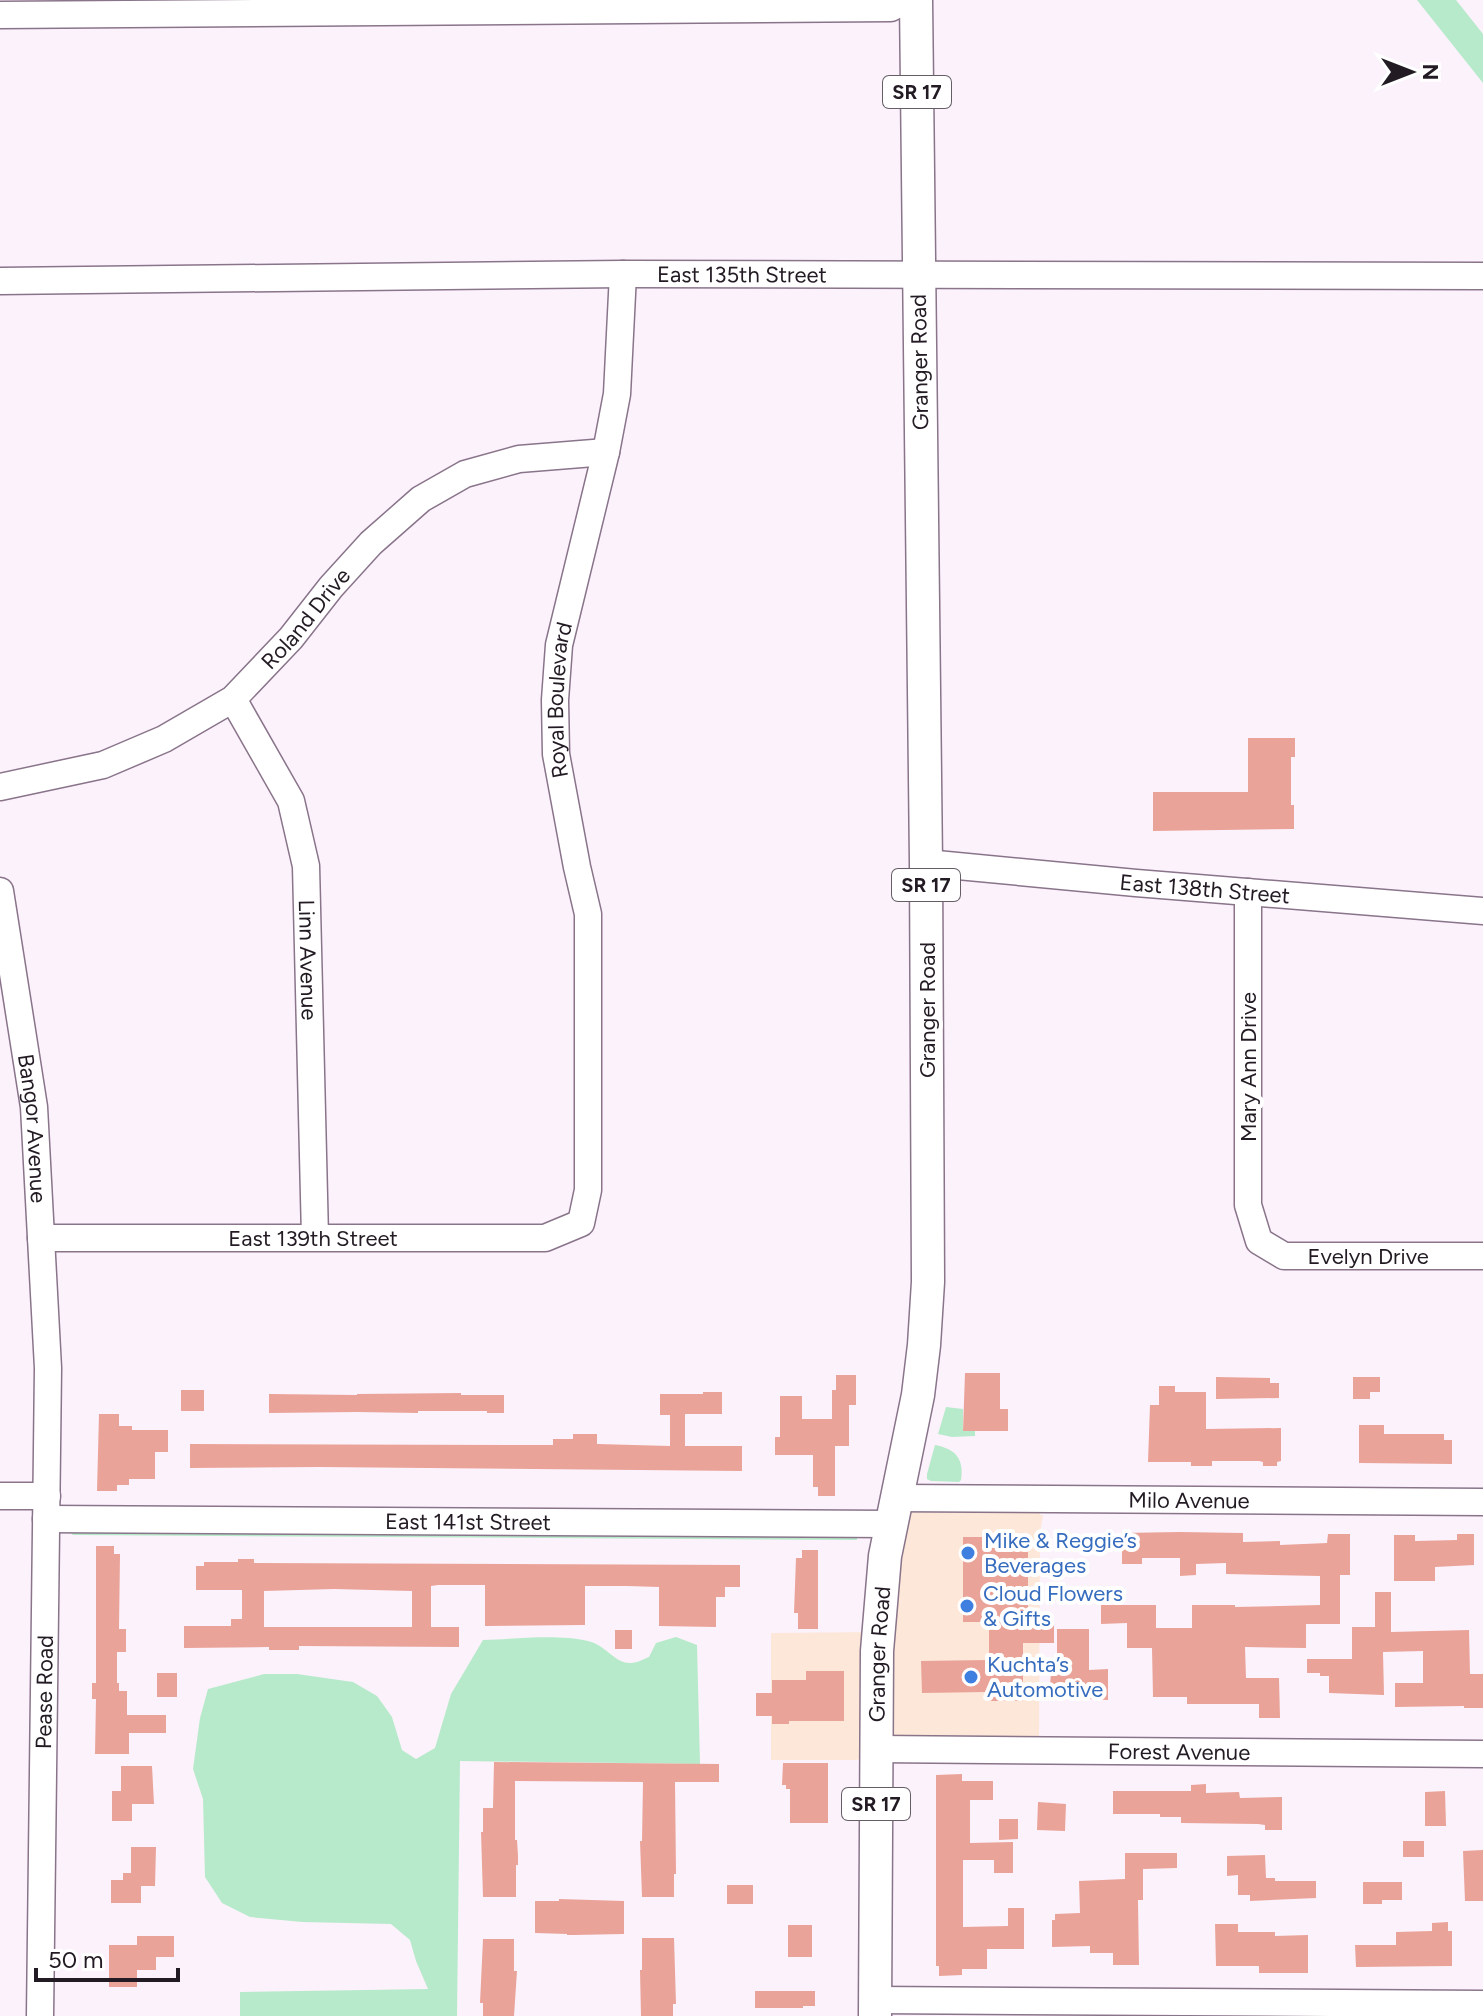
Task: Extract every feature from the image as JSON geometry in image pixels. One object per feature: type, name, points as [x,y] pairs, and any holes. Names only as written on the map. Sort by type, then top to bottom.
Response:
[{"type":"main road","name":"Granger Road","points":[[875,2008],[881,1586],[893,1511],[917,1403],[928,1282],[916,0]]},
{"type":"street","points":[[0,15],[891,8],[905,0]]},
{"type":"street","name":"East 135th Street","points":[[0,281],[623,274],[1483,276]]},
{"type":"street","name":"Royal Boulevard","points":[[581,1223],[588,1190],[588,914],[556,754],[555,700],[559,645],[617,394],[623,274]]},
{"type":"street","name":"Roland Drive","points":[[0,787],[103,765],[164,739],[233,699],[291,638],[371,543],[421,499],[465,474],[519,459],[606,452]]},
{"type":"street","name":"Linn Avenue","points":[[233,699],[291,801],[306,866],[315,1237]]},
{"type":"street","name":"East 138th Street","points":[[926,863],[1483,911]]},
{"type":"street","name":"Bangor Avenue","points":[[0,891],[34,1107],[48,1368]]},
{"type":"street","name":"Mary Ann Drive","points":[[1248,892],[1248,1205],[1259,1241]]},
{"type":"street","name":"East 139th Street","points":[[41,1238],[545,1238],[581,1223]]},
{"type":"street","name":"Evelyn Drive","points":[[1259,1241],[1284,1256],[1483,1256]]},
{"type":"street","name":"Pease Road","points":[[40,2016],[48,1368]]},
{"type":"street","name":"East 141st Street","points":[[0,1496],[46,1508],[893,1511]]},
{"type":"street","name":"Milo Avenue","points":[[893,1511],[1483,1502]]},
{"type":"street","name":"Forest Avenue","points":[[877,1749],[1483,1754]]},
{"type":"street","points":[[875,2008],[1404,2010],[1483,2004]]},
{"type":"shaded area","points":[[895,1498],[1040,1499],[1040,1515],[1043,1515],[1040,1534],[1039,1750],[852,1760],[771,1760],[771,1633],[878,1632]]},
{"type":"green space","points":[[1417,0],[1456,0],[1483,34],[1483,83]]},
{"type":"green space","points":[[946,1407],[963,1409],[963,1430],[975,1431],[975,1436],[938,1434]]},
{"type":"green space","points":[[935,1445],[957,1456],[961,1466],[959,1482],[927,1479]]},
{"type":"green space","points":[[69,1532],[857,1535],[857,1540],[73,1535]]},
{"type":"green space","points":[[676,1637],[697,1645],[700,1764],[460,1761],[457,2016],[240,2016],[240,1992],[428,1989],[410,1940],[391,1924],[302,1922],[250,1917],[222,1903],[205,1877],[203,1799],[193,1769],[200,1718],[208,1689],[264,1674],[297,1674],[353,1682],[377,1696],[392,1717],[402,1750],[416,1759],[435,1748],[451,1694],[483,1640],[576,1639],[594,1643],[620,1661],[631,1663],[649,1657],[656,1643]]},
{"type":"building","points":[[1248,738],[1295,738],[1295,757],[1291,757],[1294,829],[1153,831],[1153,792],[1248,792]]},
{"type":"building","points":[[965,1373],[1000,1373],[1000,1409],[1008,1409],[1008,1431],[963,1431]]},
{"type":"building","points":[[836,1375],[856,1375],[856,1405],[849,1405],[849,1446],[835,1446],[835,1496],[818,1496],[818,1487],[813,1487],[813,1455],[775,1455],[775,1437],[780,1437],[780,1396],[802,1396],[802,1419],[832,1419],[832,1390],[836,1390]]},
{"type":"building","points":[[1216,1377],[1270,1378],[1270,1383],[1279,1383],[1279,1398],[1216,1399]]},
{"type":"building","points":[[1353,1377],[1380,1377],[1380,1392],[1370,1392],[1370,1399],[1353,1399]]},
{"type":"building","points":[[1159,1386],[1175,1386],[1175,1392],[1206,1392],[1206,1429],[1281,1428],[1281,1461],[1277,1462],[1277,1466],[1263,1466],[1263,1462],[1259,1461],[1212,1461],[1212,1466],[1191,1466],[1191,1462],[1148,1462],[1150,1405],[1159,1405]]},
{"type":"building","points":[[181,1390],[204,1390],[204,1411],[181,1411]]},
{"type":"building","points":[[722,1392],[722,1414],[685,1414],[685,1446],[742,1446],[742,1471],[190,1468],[190,1444],[553,1445],[553,1439],[573,1439],[573,1434],[597,1434],[597,1444],[670,1446],[670,1415],[660,1415],[660,1394]]},
{"type":"building","points":[[269,1394],[504,1395],[504,1413],[269,1413]]},
{"type":"building","points":[[99,1414],[119,1414],[119,1426],[132,1426],[132,1430],[168,1430],[168,1452],[155,1452],[155,1479],[129,1479],[129,1485],[117,1485],[117,1491],[97,1491]]},
{"type":"building","points":[[1359,1425],[1384,1425],[1384,1434],[1444,1434],[1444,1440],[1452,1440],[1452,1464],[1359,1463]]},
{"type":"building","points":[[1122,1533],[1243,1533],[1243,1542],[1280,1541],[1280,1545],[1327,1543],[1328,1534],[1350,1534],[1350,1575],[1340,1575],[1340,1624],[1306,1624],[1306,1648],[1245,1647],[1246,1678],[1279,1678],[1280,1718],[1259,1718],[1259,1704],[1187,1704],[1187,1697],[1153,1697],[1152,1648],[1127,1648],[1127,1623],[1101,1624],[1101,1605],[1156,1605],[1156,1628],[1192,1628],[1192,1605],[1320,1605],[1320,1576],[1226,1574],[1226,1563],[1196,1564],[1196,1575],[1180,1576],[1180,1558],[1142,1558],[1142,1564],[1122,1564]]},
{"type":"building","points":[[1457,1534],[1474,1534],[1474,1565],[1435,1567],[1435,1581],[1394,1581],[1394,1535],[1415,1535],[1415,1541],[1457,1540]]},
{"type":"building","points":[[963,1537],[1028,1537],[1028,1623],[1054,1623],[1054,1643],[1023,1643],[1023,1701],[989,1701],[986,1692],[922,1693],[921,1661],[989,1660],[989,1622],[963,1622]]},
{"type":"building","points":[[96,1546],[114,1546],[114,1554],[120,1554],[119,1629],[126,1629],[126,1652],[117,1652],[117,1683],[119,1691],[127,1691],[127,1715],[166,1715],[166,1733],[129,1733],[129,1754],[95,1754],[96,1699],[92,1699],[92,1683],[96,1683]]},
{"type":"building","points":[[802,1550],[818,1550],[818,1629],[798,1629],[798,1613],[794,1613],[796,1558],[802,1558]]},
{"type":"building","points":[[238,1559],[254,1559],[254,1563],[740,1565],[740,1587],[725,1587],[725,1597],[716,1597],[716,1627],[659,1626],[659,1587],[627,1586],[585,1586],[585,1625],[485,1626],[485,1585],[438,1585],[431,1586],[431,1627],[459,1627],[459,1647],[299,1646],[299,1650],[269,1650],[269,1647],[184,1648],[184,1626],[231,1626],[231,1619],[242,1619],[242,1590],[196,1590],[196,1566],[204,1566],[204,1562],[238,1562]],"holes":[[[264,1591],[412,1591],[412,1627],[264,1627]]]},
{"type":"building","points":[[1375,1592],[1391,1592],[1391,1632],[1469,1630],[1470,1674],[1483,1674],[1483,1708],[1395,1707],[1395,1683],[1423,1683],[1423,1651],[1383,1652],[1384,1695],[1329,1693],[1329,1676],[1307,1673],[1307,1659],[1352,1659],[1352,1627],[1375,1627]]},
{"type":"building","points":[[1057,1629],[1089,1629],[1089,1670],[1108,1669],[1108,1700],[1049,1697],[1051,1673],[1057,1673]]},
{"type":"building","points":[[615,1630],[632,1630],[632,1649],[615,1649]]},
{"type":"building","points":[[806,1671],[844,1671],[844,1721],[772,1724],[772,1716],[756,1716],[756,1693],[772,1693],[772,1680],[806,1680]]},
{"type":"building","points":[[157,1673],[177,1673],[177,1697],[157,1697]]},
{"type":"building","points":[[494,1762],[719,1764],[719,1782],[675,1782],[674,1897],[642,1897],[640,1841],[643,1782],[515,1781],[516,1897],[483,1897],[481,1832],[483,1808],[493,1808]]},
{"type":"building","points":[[783,1763],[828,1763],[828,1823],[790,1823],[790,1789],[782,1785]]},
{"type":"building","points":[[121,1766],[152,1766],[154,1804],[132,1804],[132,1821],[112,1821],[112,1791],[121,1791]]},
{"type":"building","points":[[962,1774],[962,1781],[993,1781],[993,1800],[970,1800],[970,1843],[1013,1842],[1013,1873],[994,1873],[994,1860],[963,1860],[963,1927],[1008,1926],[1008,1908],[1024,1908],[1024,1949],[987,1949],[987,1969],[962,1969],[962,1975],[939,1976],[939,1966],[936,1966],[936,1775]]},
{"type":"building","points":[[1206,1784],[1206,1793],[1239,1792],[1240,1798],[1282,1797],[1282,1830],[1265,1830],[1265,1825],[1258,1824],[1181,1823],[1181,1817],[1160,1817],[1160,1814],[1113,1814],[1113,1791],[1191,1791],[1191,1785]]},
{"type":"building","points":[[1445,1791],[1446,1826],[1425,1826],[1425,1792]]},
{"type":"building","points":[[1038,1802],[1066,1804],[1065,1831],[1037,1830]]},
{"type":"building","points":[[999,1819],[1018,1819],[1018,1839],[999,1840]]},
{"type":"building","points":[[1403,1841],[1424,1841],[1424,1857],[1403,1857]]},
{"type":"building","points":[[131,1847],[156,1847],[155,1886],[141,1886],[141,1903],[111,1903],[111,1880],[123,1880],[123,1873],[131,1873]]},
{"type":"building","points":[[1483,1850],[1483,1901],[1465,1901],[1463,1851]]},
{"type":"building","points":[[1125,1853],[1177,1853],[1177,1868],[1143,1869],[1143,1900],[1138,1900],[1139,1965],[1113,1965],[1113,1953],[1090,1953],[1090,1946],[1052,1947],[1052,1920],[1055,1920],[1055,1914],[1080,1913],[1079,1881],[1125,1879]]},
{"type":"building","points":[[1265,1855],[1266,1878],[1275,1878],[1275,1881],[1316,1881],[1316,1898],[1250,1901],[1250,1895],[1238,1895],[1238,1875],[1227,1876],[1227,1856]]},
{"type":"building","points":[[1363,1882],[1402,1882],[1402,1900],[1363,1904]]},
{"type":"building","points":[[727,1885],[753,1885],[753,1904],[727,1904]]},
{"type":"building","points":[[535,1901],[624,1901],[624,1934],[535,1933]]},
{"type":"building","points":[[1448,1922],[1448,1931],[1452,1931],[1452,1966],[1356,1967],[1355,1945],[1396,1945],[1396,1932],[1432,1931],[1432,1923]]},
{"type":"building","points":[[1215,1924],[1238,1924],[1238,1932],[1275,1932],[1275,1936],[1308,1935],[1308,1973],[1259,1973],[1259,1966],[1216,1966]]},
{"type":"building","points":[[788,1925],[812,1925],[812,1957],[788,1957]]},
{"type":"building","points":[[137,1936],[174,1936],[174,1957],[156,1957],[156,1970],[137,1970],[137,1987],[109,1987],[109,1945],[137,1945]]},
{"type":"building","points":[[642,1938],[674,1938],[676,2004],[673,2004],[673,2016],[641,2016]]},
{"type":"building","points":[[483,1939],[514,1939],[514,1971],[517,1971],[514,2016],[483,2016],[483,2003],[480,2003]]},
{"type":"building","points":[[755,1991],[815,1991],[815,2006],[755,2008]]},
{"type":"place","name":"Mike & Reggie’s Beverages","points":[[968,1553]]},
{"type":"place","name":"Cloud Flowers & Gifts","points":[[967,1606]]},
{"type":"place","name":"Kuchta’s Automotive","points":[[971,1677]]}]
